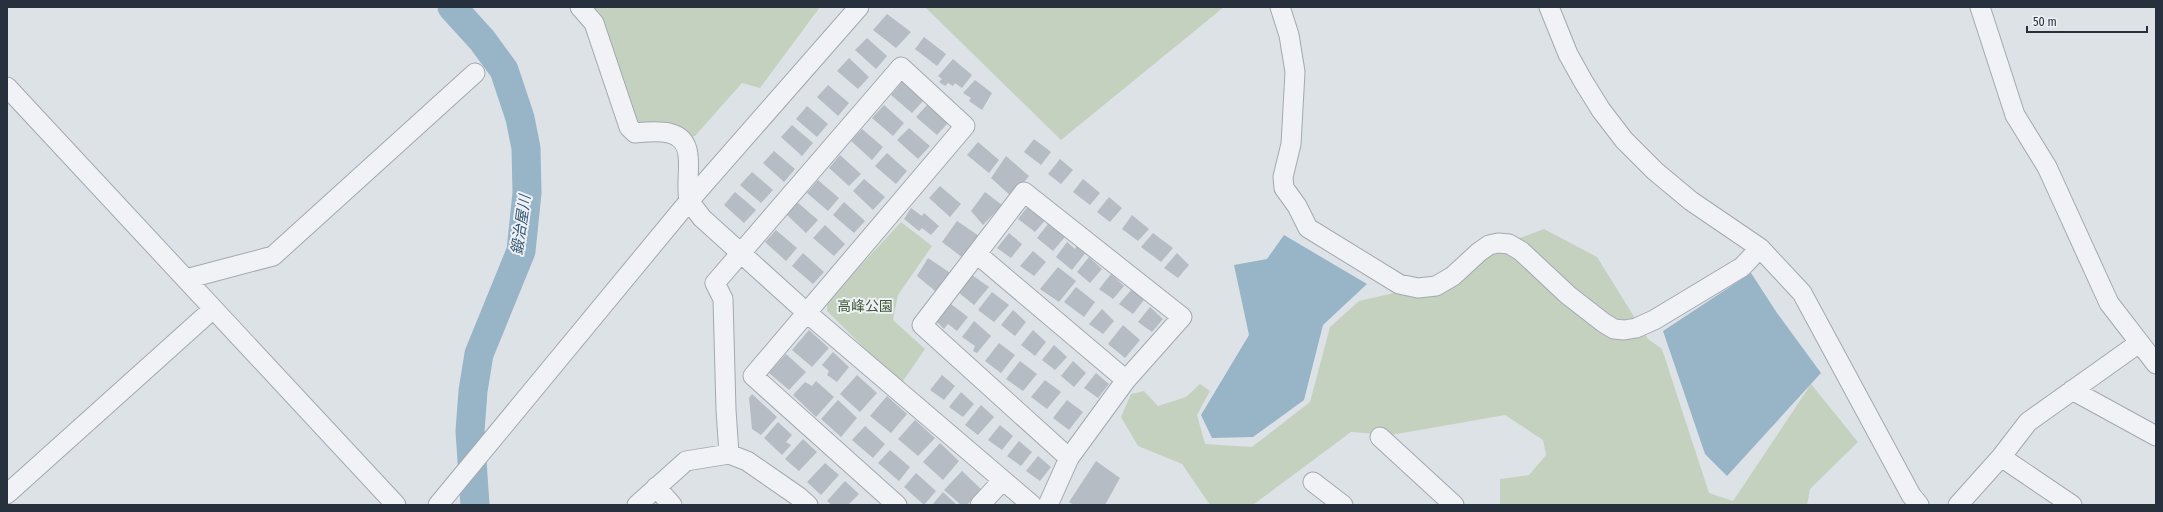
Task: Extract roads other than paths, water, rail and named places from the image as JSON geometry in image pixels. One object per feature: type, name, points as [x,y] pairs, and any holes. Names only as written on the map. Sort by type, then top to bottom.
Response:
[{"type":"street","points":[[580,7],[594,23],[629,127],[635,133],[659,130],[672,133],[682,139],[688,154],[686,186],[689,201],[702,218],[806,312],[1002,481],[1032,505]]},
{"type":"street","points":[[438,505],[689,201],[859,7]]},
{"type":"street","points":[[1280,7],[1288,36],[1295,72],[1290,144],[1283,177],[1284,188],[1297,206],[1308,228],[1399,284],[1418,288],[1436,286],[1453,276],[1478,252],[1489,245],[1498,243],[1509,244],[1521,251],[1568,295],[1604,323],[1614,329],[1624,330],[1636,328],[1654,320],[1742,267],[1760,248]]},
{"type":"street","points":[[1549,7],[1568,54],[1579,74],[1601,110],[1624,140],[1655,172],[1691,201],[1760,248],[1802,293],[1910,495],[1919,505]]},
{"type":"street","points":[[1980,7],[2014,115],[2047,167],[2109,303],[2156,364]]},
{"type":"street","points":[[729,454],[722,299],[715,283],[741,254],[759,229],[901,67],[965,126],[753,376],[897,505]]},
{"type":"street","points":[[186,279],[273,256],[475,73]]},
{"type":"street","points":[[7,88],[396,505]]},
{"type":"street","points":[[1048,505],[1069,458],[1126,380],[1182,317],[1024,192],[922,325],[1069,458]]},
{"type":"street","points":[[977,254],[1126,380]]},
{"type":"street","points":[[7,494],[213,310]]},
{"type":"street","points":[[1958,505],[2001,457],[2028,422],[2139,343]]},
{"type":"street","points":[[2072,390],[2156,436]]},
{"type":"street","points":[[1380,437],[1454,505]]},
{"type":"street","points":[[637,505],[686,462],[729,454],[747,462],[799,497],[808,505]]},
{"type":"street","points":[[2001,457],[2072,505]]},
{"type":"street","points":[[980,505],[1002,481]]},
{"type":"street","points":[[1313,482],[1343,505]]},
{"type":"street","points":[[656,487],[672,505]]},
{"type":"water","points":[[1284,235],[1367,284],[1323,325],[1304,400],[1253,437],[1212,438],[1201,415],[1249,335],[1234,265],[1267,259]]},
{"type":"water","points":[[1751,273],[1777,313],[1821,373],[1727,476],[1705,454],[1663,331]]},
{"type":"waterway","name":"鍛治屋川","points":[[452,7],[482,40],[504,70],[520,118],[526,148],[527,193],[521,251],[479,354],[473,391],[470,431],[475,505]]},
{"type":"park label","name":"高峰公園","points":[[865,306]]}]
